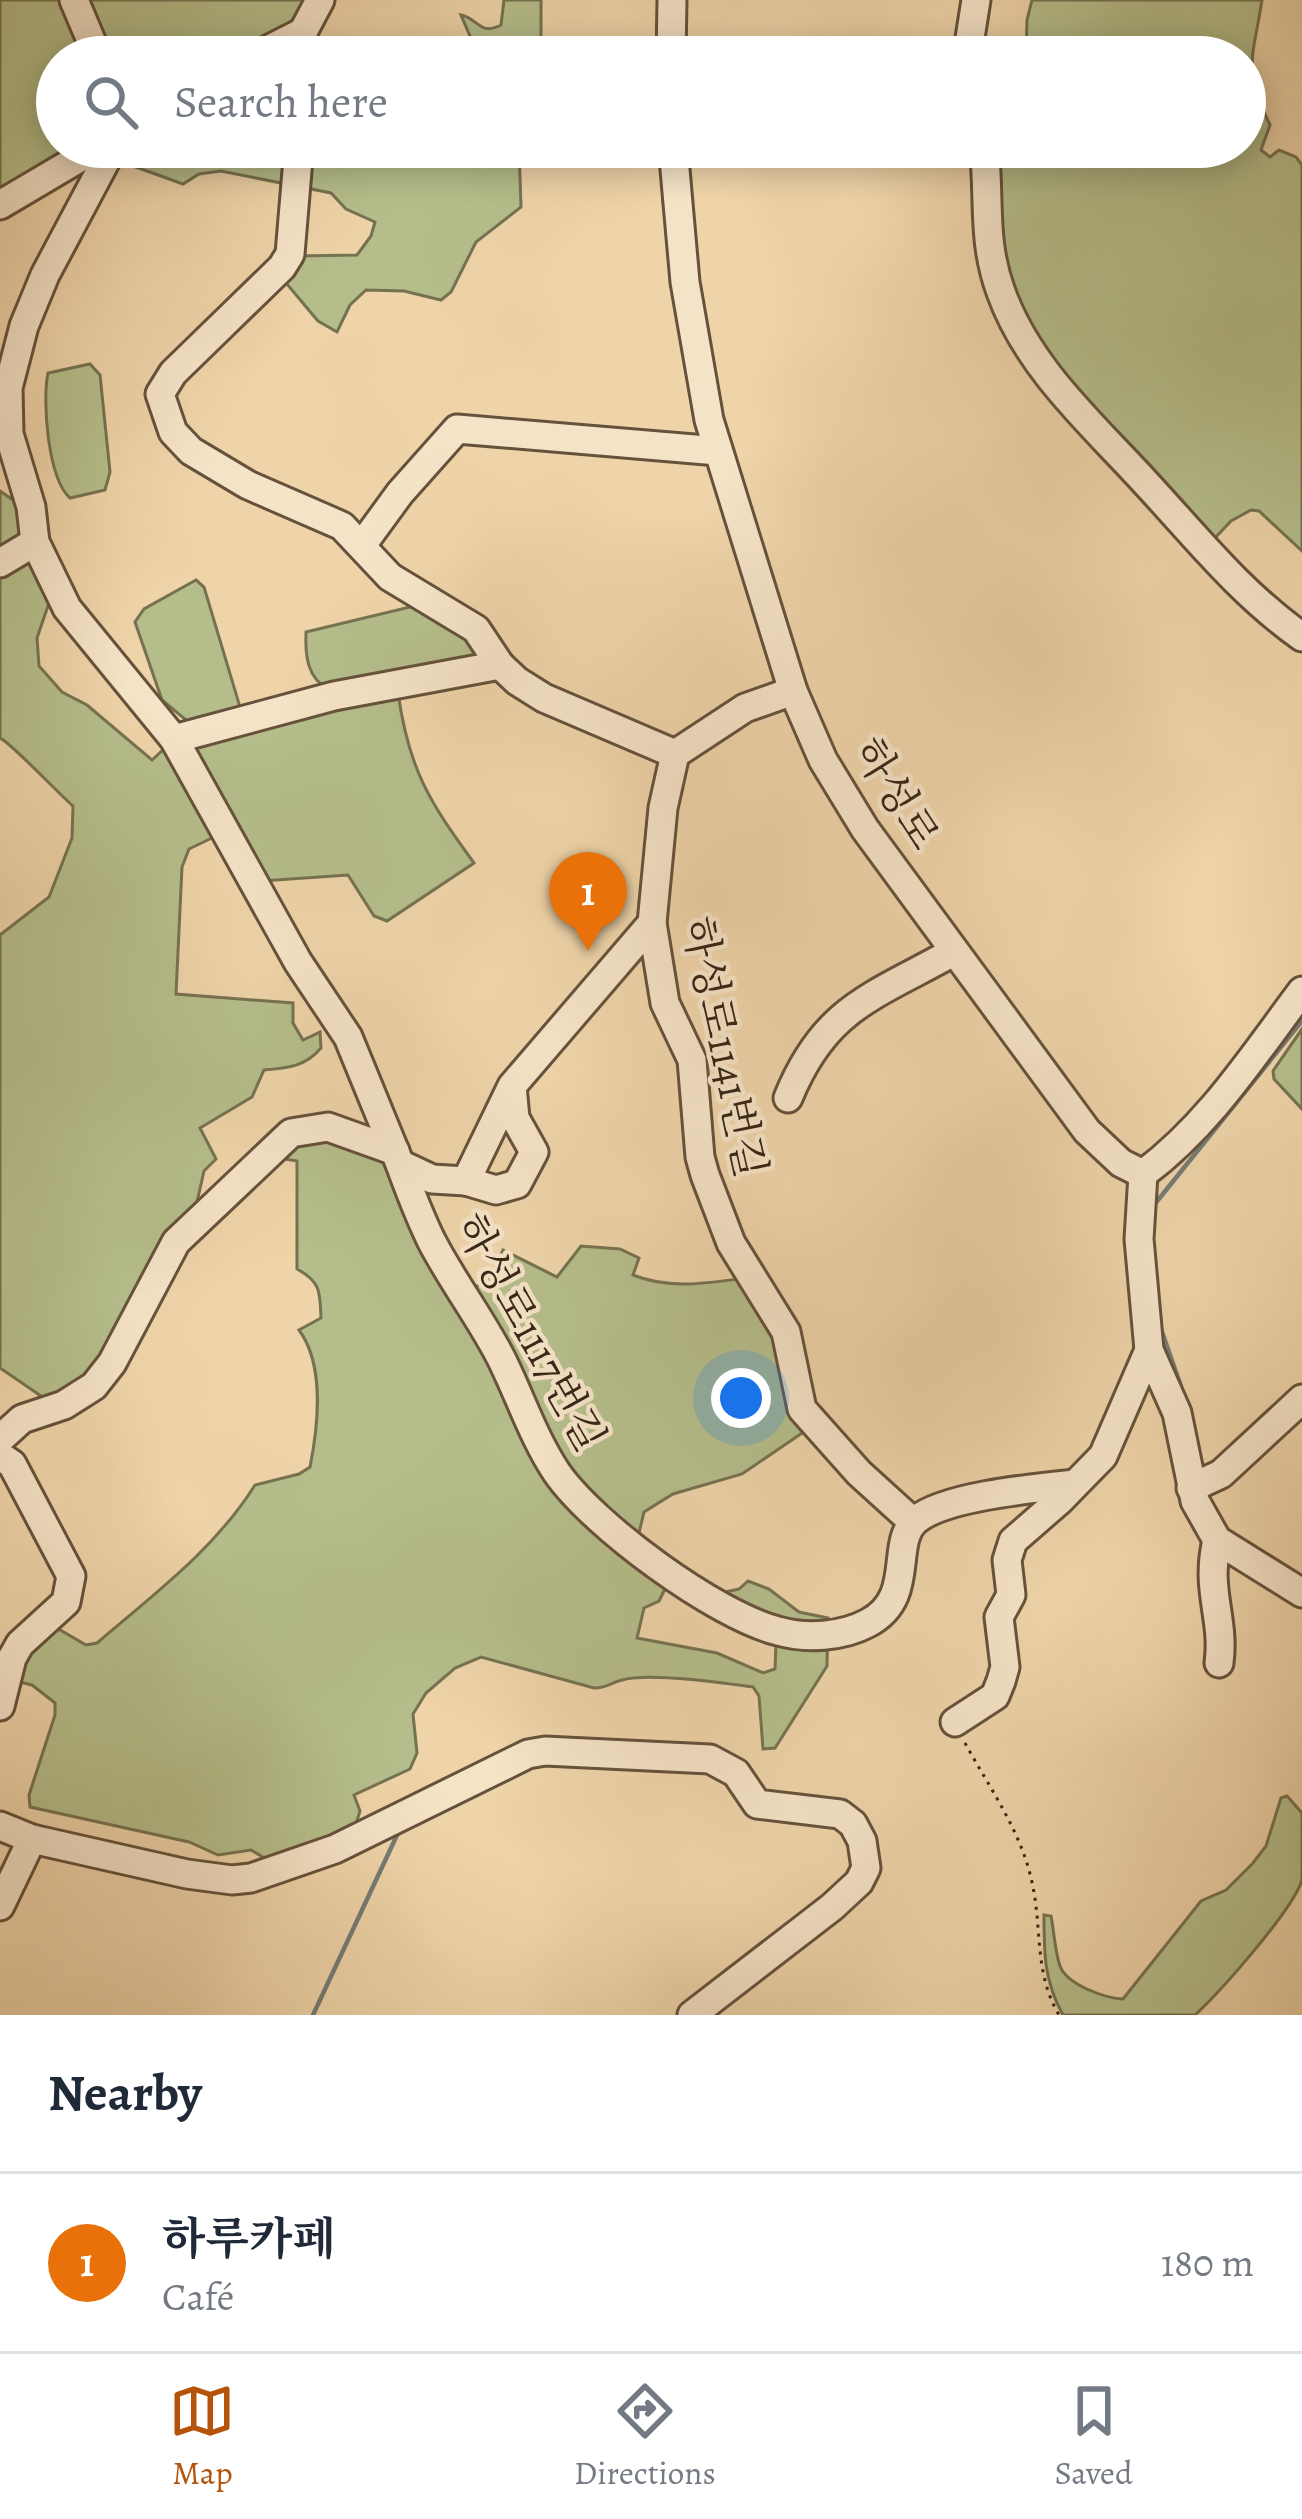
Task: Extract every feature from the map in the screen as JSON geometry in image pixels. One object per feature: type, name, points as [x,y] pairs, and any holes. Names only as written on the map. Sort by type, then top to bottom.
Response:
[{"type":"street","points":[[74,0],[89,36]]},
{"type":"street","points":[[306,36],[320,0]]},
{"type":"street","points":[[671,36],[672,0]]},
{"type":"street","points":[[970,36],[976,0]]},
{"type":"street","points":[[0,206],[63,168]]},
{"type":"street","name":"하성로1117번길","points":[[102,168],[45,275],[24,326],[8,388],[9,434],[31,507],[35,542],[67,608],[174,739],[310,983],[347,1037],[432,1242],[473,1306],[558,1474],[595,1516],[686,1584],[753,1623],[780,1632],[811,1636],[867,1624],[898,1586],[906,1535],[913,1522]]},
{"type":"street","points":[[297,168],[290,254],[173,373],[160,394],[173,432],[191,451],[248,485],[329,517],[390,577],[476,629],[500,665],[544,698],[675,754],[745,708],[793,691]]},
{"type":"street","name":"하성로","points":[[675,168],[694,352],[718,452],[793,691],[840,792],[953,952],[1087,1131],[1121,1163],[1143,1174]]},
{"type":"street","points":[[984,168],[985,226],[993,267],[1014,320],[1064,398],[1238,586],[1302,637]]},
{"type":"street","points":[[362,545],[457,429],[718,452]]},
{"type":"street","points":[[0,563],[35,542]]},
{"type":"street","points":[[174,739],[334,696],[500,665]]},
{"type":"street","name":"하성로1141번길","points":[[675,754],[663,808],[652,922],[664,1003],[692,1060],[700,1156],[718,1215],[786,1332],[802,1409],[859,1473],[913,1522]]},
{"type":"street","name":"하성로1117번길","points":[[466,1181],[512,1086],[652,922]]},
{"type":"street","points":[[788,1097],[807,1057],[836,1020],[953,952]]},
{"type":"street","points":[[1302,991],[1206,1118],[1143,1174],[1139,1239],[1149,1350],[1177,1413],[1191,1488],[1217,1540],[1302,1593]]},
{"type":"street","name":"하성로1117번길","points":[[397,1157],[432,1179],[506,1190],[517,1184],[534,1152],[515,1118],[512,1086]]},
{"type":"street","points":[[0,1439],[22,1419],[64,1405],[94,1386],[112,1363],[176,1241],[291,1133],[328,1127],[397,1157]]},
{"type":"street","points":[[955,1722],[994,1696],[1001,1681],[1005,1667],[999,1617],[1011,1595],[1007,1559],[1013,1541],[1075,1484],[1110,1443],[1149,1350]]},
{"type":"street","points":[[1191,1488],[1221,1474],[1302,1399]]},
{"type":"street","points":[[0,1456],[12,1464],[71,1576],[66,1602],[20,1644],[12,1658],[0,1706]]},
{"type":"street","points":[[913,1522],[962,1501],[1075,1484]]},
{"type":"street","points":[[1217,1540],[1210,1567],[1220,1663]]},
{"type":"street","points":[[0,1826],[32,1840],[187,1874],[251,1878],[335,1849],[528,1754],[710,1760],[736,1773],[757,1804],[840,1814],[853,1824],[862,1841],[866,1868],[859,1882],[832,1907],[692,2015]]},
{"type":"street","points":[[0,1906],[32,1840]]},
{"type":"path","points":[[955,1722],[1026,1860],[1037,1912],[1039,1966],[1059,2015]]},
{"type":"green space","points":[[0,0],[312,0],[303,36],[36,36],[36,168],[52,168],[0,197]]},
{"type":"green space","points":[[504,0],[541,0],[541,36],[470,36],[461,15],[484,28],[501,25]]},
{"type":"green space","points":[[1032,0],[1262,0],[1256,36],[1027,36]]},
{"type":"green space","points":[[1279,150],[1296,157],[1302,165],[1302,551],[1259,511],[1251,510],[1231,521],[1214,539],[1155,472],[1096,418],[1017,313],[987,217],[990,168],[1266,168],[1266,154],[1270,157]]},
{"type":"green space","points":[[138,168],[520,168],[521,207],[476,242],[451,292],[441,300],[404,291],[366,290],[350,305],[337,332],[318,321],[281,277],[297,256],[357,255],[375,222],[346,209],[331,193],[221,171],[199,174],[183,184]]},
{"type":"green space","points":[[90,364],[100,375],[110,472],[105,490],[70,498],[56,474],[48,439],[48,373]]},
{"type":"green space","points":[[0,491],[13,500],[51,597],[37,638],[39,666],[62,692],[87,705],[152,760],[167,746],[398,693],[408,743],[423,784],[474,863],[387,921],[374,916],[348,875],[262,881],[214,837],[189,849],[182,867],[176,994],[293,1003],[293,1023],[303,1040],[320,1032],[321,1048],[302,1063],[264,1070],[252,1097],[200,1128],[216,1159],[204,1171],[195,1211],[88,1383],[44,1398],[0,1368],[0,935],[49,897],[72,838],[73,806],[0,738]]},
{"type":"green space","points":[[196,580],[204,587],[240,707],[192,725],[162,700],[135,622],[144,609]]},
{"type":"green space","points":[[418,605],[471,636],[479,658],[329,689],[316,679],[307,658],[306,632]]},
{"type":"green space","points":[[1302,1029],[1302,1109],[1274,1079],[1273,1071]]},
{"type":"green space","points":[[313,1131],[387,1160],[459,1294],[487,1278],[503,1250],[557,1277],[581,1246],[620,1249],[639,1258],[633,1275],[661,1282],[746,1278],[773,1318],[811,1427],[742,1474],[673,1494],[644,1512],[639,1533],[644,1568],[667,1585],[659,1601],[644,1608],[637,1638],[717,1653],[763,1673],[775,1669],[776,1642],[720,1593],[739,1589],[748,1581],[769,1589],[799,1612],[828,1618],[827,1666],[775,1748],[763,1749],[759,1696],[753,1687],[649,1677],[594,1688],[481,1657],[455,1668],[426,1693],[413,1714],[417,1753],[410,1769],[354,1795],[360,1811],[355,1827],[274,1864],[251,1850],[218,1855],[189,1842],[30,1807],[29,1795],[55,1703],[32,1685],[11,1680],[16,1664],[53,1626],[86,1645],[97,1643],[202,1550],[255,1485],[310,1467],[316,1378],[299,1330],[321,1318],[320,1301],[315,1283],[297,1269],[297,1161],[272,1157]]},
{"type":"green space","points":[[1287,1796],[1302,1813],[1302,1880],[1271,1930],[1195,2015],[1063,2015],[1049,1978],[1044,1915],[1051,1916],[1064,1973],[1087,1989],[1123,1999],[1201,1901],[1226,1890],[1253,1863],[1266,1846],[1281,1798]]},
{"type":"waterway","points":[[1154,1205],[1302,1021]]},
{"type":"waterway","points":[[1161,1329],[1185,1398]]},
{"type":"waterway","points":[[313,2015],[398,1833]]},
{"type":"place","name":"하루카페","points":[[588,951]]}]
